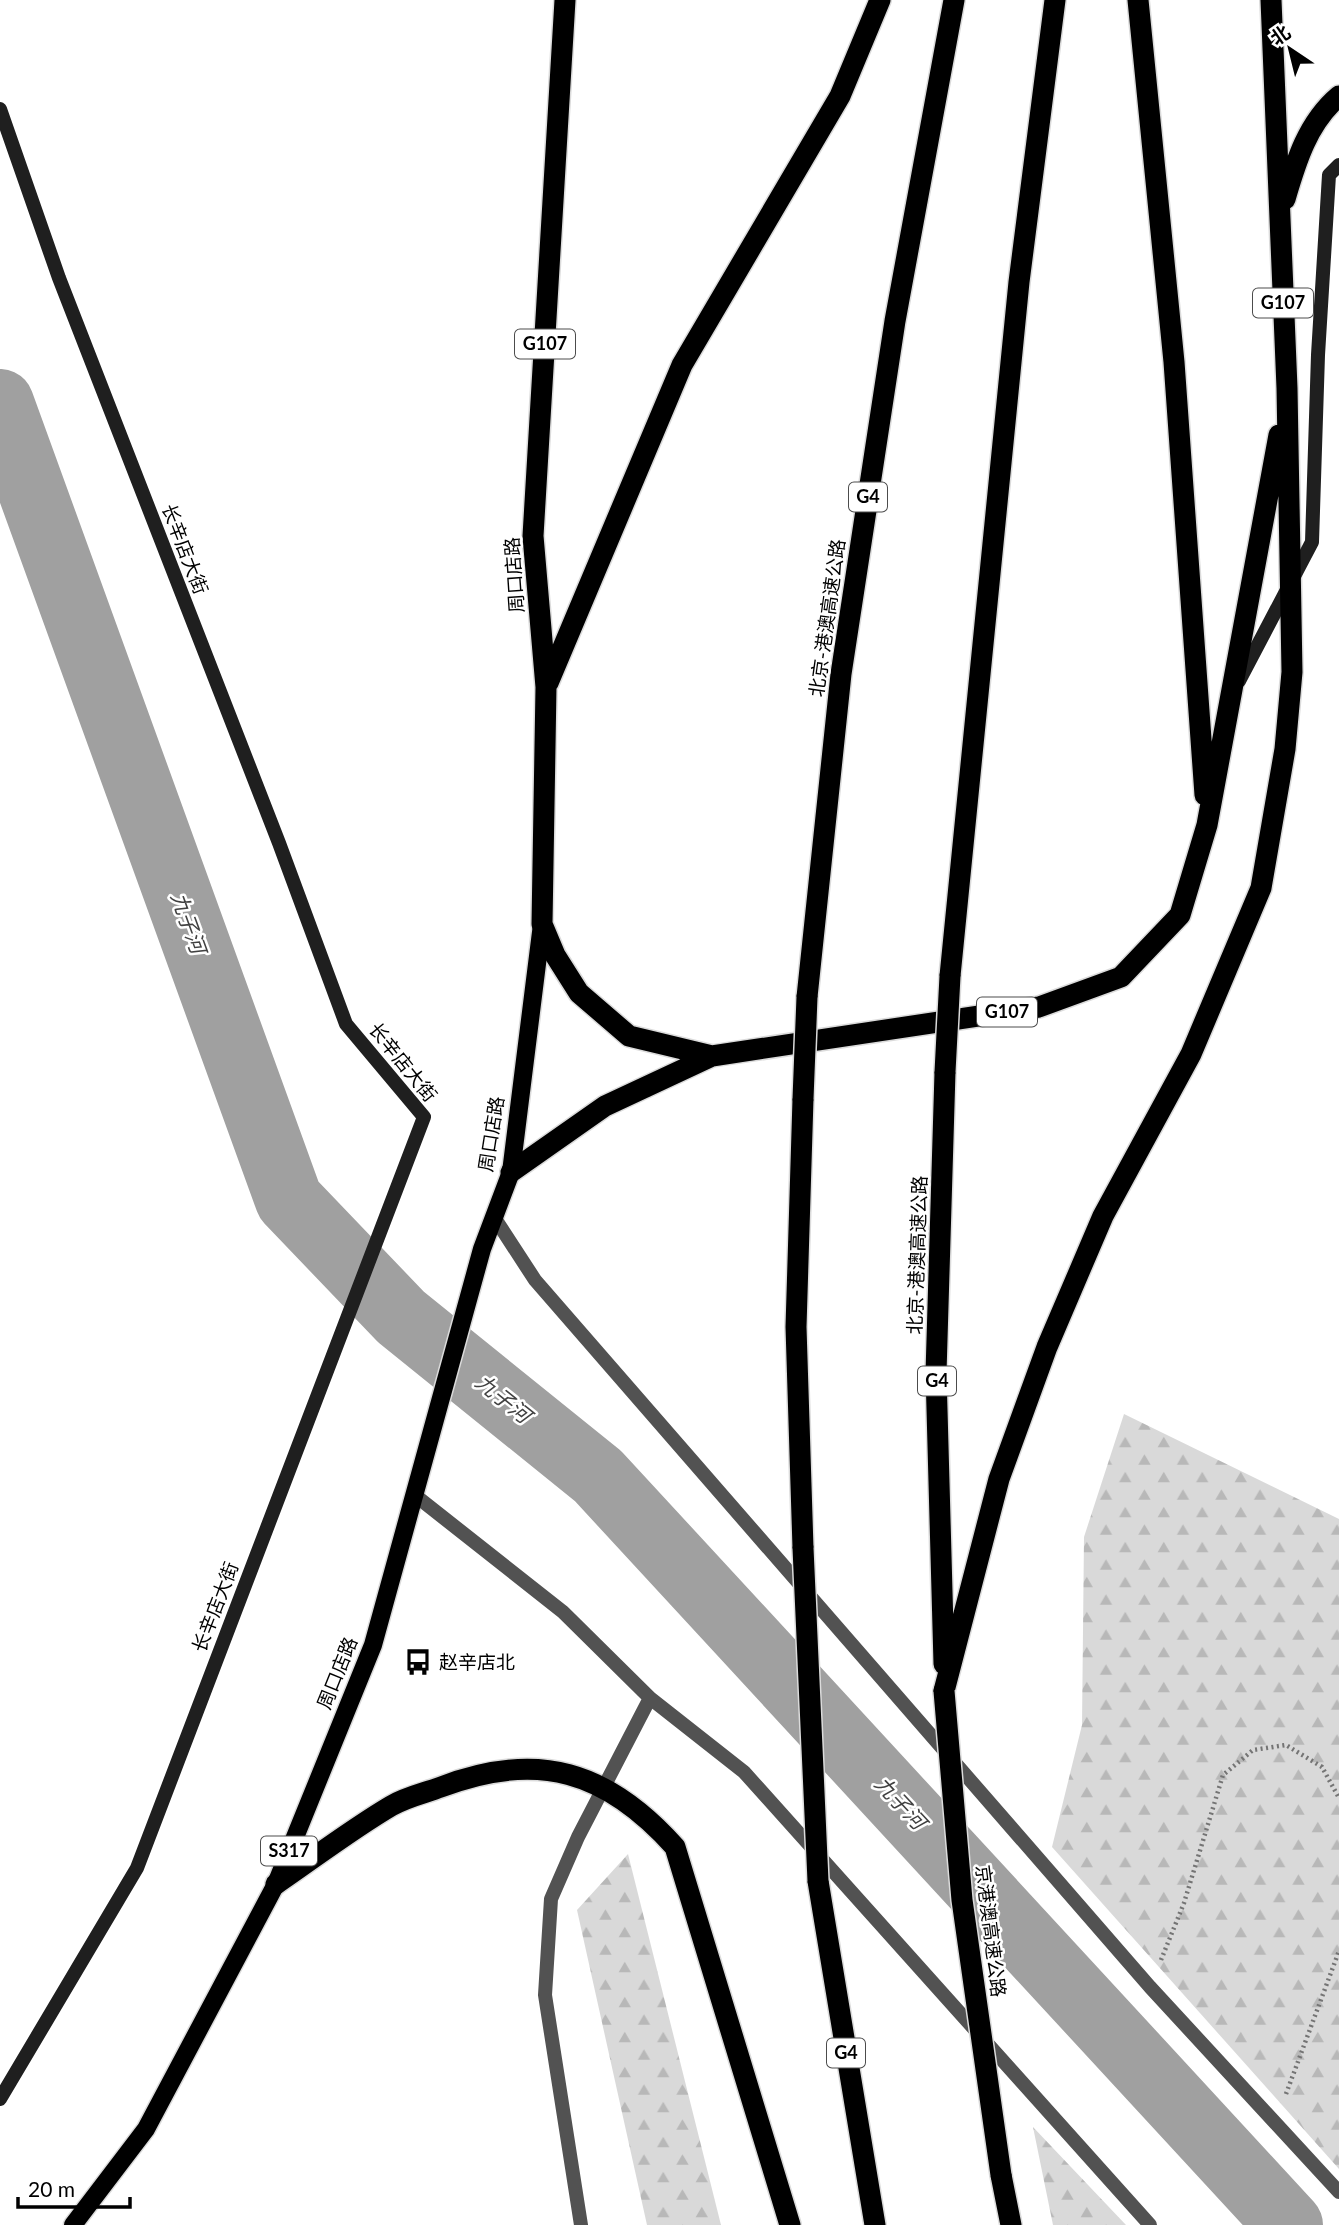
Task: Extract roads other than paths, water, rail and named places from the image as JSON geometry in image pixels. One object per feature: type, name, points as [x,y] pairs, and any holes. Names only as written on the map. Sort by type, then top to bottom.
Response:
[{"type":"highway","name":"周口店路","points":[[542,924],[546,687],[533,536],[565,0]]},
{"type":"highway","points":[[546,687],[682,365],[840,96],[880,0]]},
{"type":"highway","name":"北京-港澳高速公路","points":[[875,2225],[818,1881],[796,1328],[803,1099],[807,997],[841,674],[895,321],[954,0]]},
{"type":"highway","name":"北京-港澳高速公路","points":[[944,1691],[936,1373],[944,1072],[950,976],[1019,282],[1055,0]]},
{"type":"highway","points":[[1138,0],[1174,362],[1207,825]]},
{"type":"highway","points":[[1271,0],[1279,218]]},
{"type":"highway","name":"G107","points":[[542,924],[555,955],[579,993],[629,1036],[712,1056],[1039,1007],[1121,977],[1180,915],[1207,825],[1287,388],[1279,218],[1299,149],[1330,103],[1339,96]]},
{"type":"highway","points":[[944,1691],[999,1479],[1047,1347],[1103,1216],[1191,1054],[1261,888],[1285,749],[1292,672],[1287,388]]},
{"type":"highway","points":[[510,1171],[605,1105],[712,1056]]},
{"type":"highway","name":"京港澳高速公路","points":[[944,1691],[962,1900],[1001,2175],[1011,2225]]},
{"type":"highway","points":[[276,1884],[393,1805],[471,1775],[531,1768],[574,1774],[612,1792],[650,1819],[675,1847],[790,2225]]},
{"type":"main road","name":"周口店路","points":[[73,2225],[146,2129],[276,1884],[373,1645],[482,1248],[510,1171],[542,924]]},
{"type":"street","name":"长辛店大街","points":[[0,109],[59,278],[274,830],[346,1024],[424,1117],[338,1336],[137,1868],[0,2099]]},
{"type":"street","points":[[1230,698],[1312,542],[1318,355],[1329,175],[1339,164]]},
{"type":"street","points":[[494,1217],[535,1280],[1150,1987],[1339,2192]]},
{"type":"street","points":[[416,1496],[563,1612],[650,1698],[744,1772],[1150,2225]]},
{"type":"street","points":[[581,2225],[545,1995],[551,1899],[578,1837],[650,1698]]},
{"type":"waterway","name":"九子河","points":[[0,403],[289,1200],[401,1317],[598,1476],[1289,2225]]},
{"type":"place","name":"赵辛店北","points":[[418,1662]]}]
